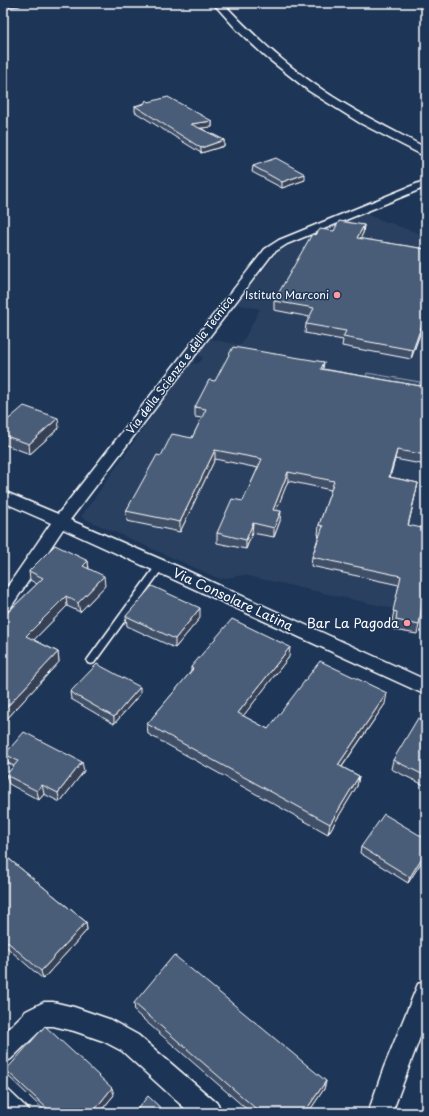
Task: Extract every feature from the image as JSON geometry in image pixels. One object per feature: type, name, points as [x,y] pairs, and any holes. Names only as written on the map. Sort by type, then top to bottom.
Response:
[{"type":"main road","points":[[218,3],[279,62],[306,84],[350,113],[426,153]]},
{"type":"street","points":[[3,5],[19,3]]},
{"type":"street","name":"Via della Scienza e della Tecnica","points":[[60,522],[264,255],[278,244],[426,183]]},
{"type":"street","name":"Via Consolare Latina","points":[[3,496],[168,569],[426,688]]},
{"type":"street","points":[[3,606],[60,522]]},
{"type":"street","points":[[380,1113],[396,1067],[426,992]]},
{"type":"street","points":[[3,1051],[34,1019],[44,1014],[53,1014],[74,1019],[109,1031],[130,1043],[209,1113]]},
{"type":"lane","points":[[91,661],[168,569]]},
{"type":"lane","points":[[3,1093],[24,1113]]},
{"type":"shaded area","points":[[365,214],[426,236],[426,616],[244,575],[220,579],[81,517],[189,364],[199,363],[203,358],[198,354],[210,339],[241,345],[260,309],[236,304],[279,250]]},
{"type":"shaded area","points":[[367,373],[420,382],[416,394],[363,385]]},
{"type":"building","points":[[168,97],[212,121],[191,124],[224,140],[201,148],[135,106],[144,104],[146,100],[149,102]]},
{"type":"building","points":[[276,158],[305,174],[282,182],[253,166]]},
{"type":"building","name":"Istituto Marconi","points":[[339,221],[364,225],[357,238],[426,249],[426,313],[413,350],[343,337],[346,331],[306,324],[314,308],[274,301],[312,234],[316,235],[320,229],[334,231]]},
{"type":"building","points":[[233,347],[324,362],[321,369],[426,387],[426,455],[397,450],[389,477],[418,483],[408,525],[426,529],[426,585],[419,625],[396,620],[397,612],[393,611],[401,576],[312,557],[323,526],[319,525],[334,481],[288,472],[273,510],[281,511],[274,528],[253,523],[246,540],[217,533],[232,499],[243,501],[262,459],[215,450],[180,522],[126,511],[157,455],[161,456],[172,434],[192,438],[206,409],[195,407],[209,380],[215,381]]},
{"type":"building","points":[[24,406],[58,418],[29,444],[3,435],[3,424]]},
{"type":"building","points":[[55,545],[88,561],[83,566],[104,576],[78,603],[66,596],[26,636],[58,652],[3,711],[3,617],[43,578],[29,571]]},
{"type":"building","points":[[152,586],[200,608],[175,639],[126,616]]},
{"type":"building","points":[[232,619],[290,647],[238,713],[268,729],[320,661],[387,693],[338,765],[359,776],[330,824],[147,724],[193,669],[191,667]]},
{"type":"building","points":[[97,664],[140,687],[114,717],[70,692]]},
{"type":"building","points":[[418,718],[426,722],[426,776],[393,760]]},
{"type":"building","points":[[24,732],[82,762],[58,793],[42,785],[37,791],[6,775],[18,761],[5,754]]},
{"type":"building","points":[[384,814],[426,839],[426,851],[410,877],[361,847]]},
{"type":"building","points":[[3,854],[86,922],[41,971],[3,938]]},
{"type":"building","points":[[174,955],[326,1081],[304,1113],[261,1113],[134,1003]]},
{"type":"building","points":[[45,1026],[112,1088],[92,1113],[52,1113],[6,1070]]},
{"type":"building","points":[[148,1096],[166,1113],[134,1113]]},
{"type":"place","name":"Istituto Marconi","points":[[337,295]]},
{"type":"place","name":"Bar La Pagoda","points":[[407,623]]}]
